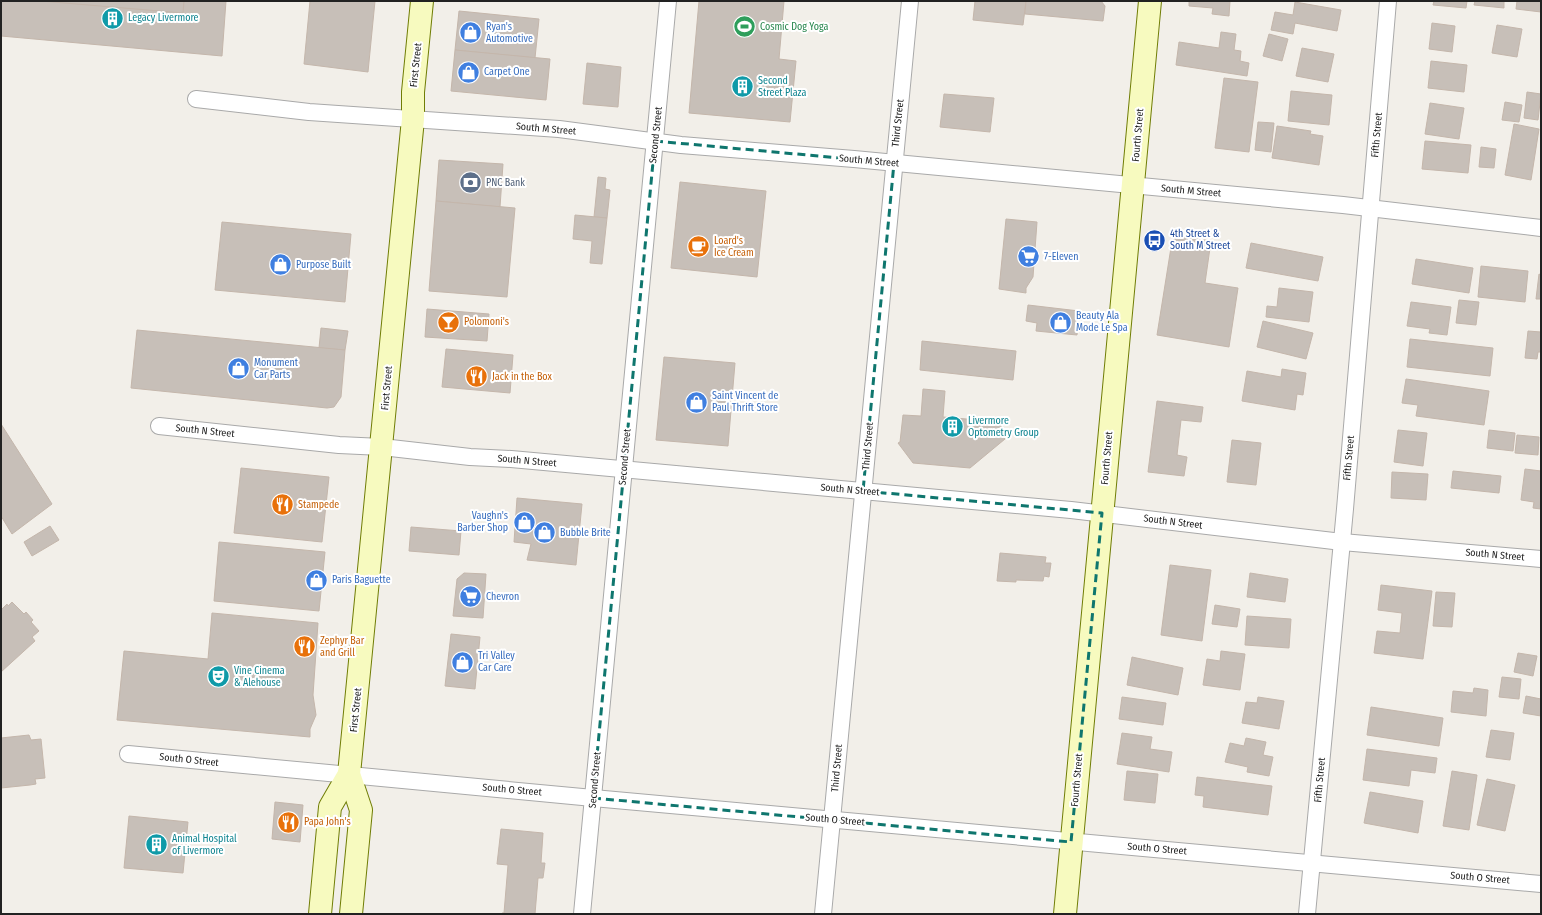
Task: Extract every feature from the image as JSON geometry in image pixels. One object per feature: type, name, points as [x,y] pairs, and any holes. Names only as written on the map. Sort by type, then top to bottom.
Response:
[{"type":"main road","name":"First Street","points":[[320,914],[330,807],[349,774],[413,119],[413,92],[422,1]]},
{"type":"main road","name":"Fourth Street","points":[[1064,914],[1150,1]]},
{"type":"main road","name":"First Street","points":[[349,774],[361,810],[351,914]]},
{"type":"street","name":"Second Street","points":[[582,914],[668,1]]},
{"type":"street","name":"Third Street","points":[[823,914],[910,1]]},
{"type":"street","name":"Fifth Street","points":[[1307,914],[1342,542],[1388,1]]},
{"type":"street","name":"South M Street","points":[[196,99],[309,112],[559,129],[655,141],[1371,208],[1541,228]]},
{"type":"street","name":"South N Street","points":[[159,426],[339,446],[382,447],[470,457],[1102,514],[1342,542],[1541,559]]},
{"type":"street","name":"South O Street","points":[[128,754],[1071,842],[1541,884]]},
{"type":"highlighted area","points":[[655,141],[894,163],[863,491],[1102,513],[1071,842],[593,798]]},
{"type":"building","name":"Legacy Livermore","points":[[1,1],[226,1],[222,56],[1,36]]},
{"type":"building","points":[[41,1],[184,1],[183,13]]},
{"type":"building","points":[[310,1],[375,1],[368,72],[304,64]]},
{"type":"building","name":"Second Street Plaza","points":[[699,1],[784,1],[779,59],[796,61],[790,122],[689,113]]},
{"type":"building","points":[[975,1],[1026,1],[1023,25],[973,20]]},
{"type":"building","points":[[1026,1],[1101,1],[1105,6],[1103,21],[1025,14]]},
{"type":"building","points":[[1189,1],[1230,1],[1229,16],[1212,14],[1213,8],[1189,6]]},
{"type":"building","points":[[1434,1],[1467,1],[1466,8],[1433,5]]},
{"type":"building","points":[[1475,1],[1504,1],[1504,8],[1474,5]]},
{"type":"building","points":[[1517,1],[1541,1],[1541,12],[1516,9]]},
{"type":"building","points":[[1295,2],[1341,10],[1337,31],[1295,23],[1293,34],[1271,30],[1275,12],[1293,15]]},
{"type":"building","points":[[459,11],[539,19],[535,58],[455,50]]},
{"type":"building","points":[[1432,23],[1455,26],[1452,52],[1429,49]]},
{"type":"building","points":[[1497,25],[1522,29],[1517,57],[1492,53]]},
{"type":"building","points":[[1221,32],[1236,34],[1234,50],[1241,51],[1240,61],[1249,63],[1247,76],[1176,65],[1179,42],[1219,48]]},
{"type":"building","points":[[1269,34],[1288,39],[1282,61],[1263,56]]},
{"type":"building","points":[[1302,48],[1334,54],[1328,82],[1296,76]]},
{"type":"building","points":[[455,50],[550,59],[546,100],[451,91]]},
{"type":"building","points":[[1431,61],[1467,65],[1464,92],[1428,88]]},
{"type":"building","points":[[587,63],[621,67],[618,107],[583,104]]},
{"type":"building","points":[[1224,78],[1258,82],[1249,152],[1215,148]]},
{"type":"building","points":[[1291,91],[1332,95],[1329,125],[1288,121]]},
{"type":"building","points":[[1527,92],[1541,94],[1538,120],[1524,118]]},
{"type":"building","points":[[944,94],[994,98],[990,132],[940,127]]},
{"type":"building","points":[[1505,102],[1522,105],[1519,122],[1502,120]]},
{"type":"building","points":[[1430,103],[1464,108],[1459,139],[1425,134]]},
{"type":"building","points":[[1258,122],[1274,123],[1271,152],[1255,150]]},
{"type":"building","points":[[1514,124],[1539,129],[1531,180],[1505,175]]},
{"type":"building","points":[[1277,126],[1311,131],[1310,134],[1323,136],[1319,165],[1272,158]]},
{"type":"building","points":[[1425,141],[1471,145],[1468,173],[1422,169]]},
{"type":"building","points":[[1481,147],[1496,149],[1494,168],[1479,167]]},
{"type":"building","name":"PNC Bank","points":[[439,160],[503,164],[500,207],[436,201]]},
{"type":"building","points":[[598,177],[606,178],[605,189],[610,190],[607,218],[594,217]]},
{"type":"building","points":[[680,182],[766,191],[757,277],[671,268]]},
{"type":"building","points":[[436,201],[515,208],[507,297],[429,291]]},
{"type":"building","points":[[575,215],[607,218],[602,264],[590,263],[592,241],[573,239]]},
{"type":"building","points":[[1006,219],[1037,222],[1033,277],[1026,288],[1026,293],[999,289]]},
{"type":"building","points":[[222,222],[351,234],[345,302],[215,290]]},
{"type":"building","points":[[1173,235],[1211,241],[1205,283],[1238,288],[1229,347],[1157,335]]},
{"type":"building","points":[[1251,243],[1323,257],[1318,281],[1246,268]]},
{"type":"building","points":[[1416,259],[1473,268],[1469,293],[1412,284]]},
{"type":"building","points":[[1481,266],[1528,271],[1525,302],[1478,297]]},
{"type":"building","points":[[1539,274],[1541,275],[1541,299],[1536,299]]},
{"type":"building","points":[[1279,288],[1313,292],[1309,322],[1266,317],[1267,306],[1277,307]]},
{"type":"building","points":[[1459,300],[1479,302],[1476,325],[1456,323]]},
{"type":"building","points":[[1411,302],[1451,307],[1447,335],[1429,333],[1430,329],[1407,326]]},
{"type":"building","points":[[1028,305],[1079,311],[1077,335],[1036,331],[1037,323],[1026,321]]},
{"type":"building","points":[[427,309],[489,314],[487,341],[425,337]]},
{"type":"building","points":[[1263,321],[1313,333],[1306,359],[1257,347]]},
{"type":"building","points":[[321,328],[348,331],[345,350],[319,348]]},
{"type":"building","name":"Monument Car Parts","points":[[137,330],[345,350],[341,397],[334,407],[327,408],[131,388]]},
{"type":"building","points":[[1528,331],[1541,332],[1541,352],[1538,352],[1537,359],[1525,358]]},
{"type":"building","points":[[1410,339],[1493,348],[1490,376],[1407,367]]},
{"type":"building","points":[[922,341],[1016,351],[1013,380],[920,370]]},
{"type":"building","name":"Jack in the Box","points":[[446,349],[513,355],[510,393],[442,387]]},
{"type":"building","name":"Saint Vincent de Paul Thrift Store","points":[[664,357],[735,363],[728,446],[656,440]]},
{"type":"building","points":[[1282,369],[1306,373],[1303,395],[1297,394],[1295,410],[1242,401],[1247,371],[1281,377]]},
{"type":"building","points":[[1406,379],[1489,391],[1484,425],[1416,416],[1418,405],[1402,403]]},
{"type":"building","name":"Livermore Optometry Group","points":[[923,389],[945,391],[943,417],[1002,422],[1000,433],[1005,439],[970,468],[913,463],[898,443],[900,442],[903,415],[921,416]]},
{"type":"building","points":[[1157,401],[1203,407],[1201,422],[1181,420],[1177,455],[1187,457],[1184,476],[1148,472]]},
{"type":"building","points":[[1,424],[52,504],[12,534],[1,516]]},
{"type":"building","points":[[1398,430],[1427,433],[1423,466],[1394,462]]},
{"type":"building","points":[[1489,430],[1515,433],[1513,451],[1487,448]]},
{"type":"building","points":[[1517,435],[1539,437],[1538,455],[1515,453]]},
{"type":"building","points":[[1232,440],[1261,443],[1256,485],[1227,482]]},
{"type":"building","name":"Stampede","points":[[241,468],[329,477],[322,542],[234,533]]},
{"type":"building","points":[[1525,469],[1541,471],[1541,509],[1533,508],[1534,502],[1521,500]]},
{"type":"building","points":[[1453,471],[1501,476],[1499,493],[1451,488]]},
{"type":"building","points":[[1392,472],[1428,474],[1426,500],[1391,498]]},
{"type":"building","points":[[517,498],[582,504],[576,565],[527,560],[531,544],[514,542]]},
{"type":"building","points":[[50,526],[59,540],[32,556],[24,542]]},
{"type":"building","points":[[411,527],[461,531],[459,555],[409,551]]},
{"type":"building","points":[[219,542],[325,552],[319,611],[214,601]]},
{"type":"building","points":[[1000,553],[1046,557],[1045,563],[1051,563],[1049,577],[1044,576],[1043,581],[997,581]]},
{"type":"building","points":[[1170,565],[1211,570],[1202,641],[1161,635]]},
{"type":"building","name":"Chevron","points":[[464,573],[486,574],[483,618],[453,616],[457,579]]},
{"type":"building","points":[[1250,573],[1288,579],[1285,602],[1247,597]]},
{"type":"building","points":[[1381,585],[1432,591],[1423,659],[1374,653],[1377,631],[1400,633],[1402,613],[1378,610]]},
{"type":"building","points":[[1436,592],[1455,593],[1452,627],[1433,626]]},
{"type":"building","points":[[12,602],[24,614],[26,612],[33,620],[31,622],[39,631],[32,637],[35,641],[1,672],[1,610],[7,604],[8,606]]},
{"type":"building","points":[[1215,605],[1240,609],[1237,627],[1212,624]]},
{"type":"building","name":"Vine Cinema & Alehouse","points":[[212,613],[318,623],[313,695],[316,715],[310,729],[310,737],[117,720],[124,651],[208,659]]},
{"type":"building","points":[[1247,616],[1291,619],[1289,648],[1245,645]]},
{"type":"building","name":"Tri Valley Car Care","points":[[451,634],[480,637],[475,689],[445,686]]},
{"type":"building","points":[[1221,651],[1245,654],[1240,690],[1203,685],[1207,659],[1220,661]]},
{"type":"building","points":[[1518,653],[1537,656],[1533,676],[1514,672]]},
{"type":"building","points":[[1132,657],[1183,668],[1178,695],[1127,685]]},
{"type":"building","points":[[1502,677],[1521,679],[1519,699],[1499,697]]},
{"type":"building","points":[[1474,688],[1488,690],[1486,716],[1451,712],[1453,691],[1473,693]]},
{"type":"building","points":[[1526,696],[1541,699],[1541,716],[1523,713]]},
{"type":"building","points":[[1122,697],[1166,703],[1163,725],[1119,719]]},
{"type":"building","points":[[1258,697],[1284,701],[1279,729],[1242,723],[1246,702],[1257,703]]},
{"type":"building","points":[[1371,707],[1443,718],[1439,746],[1367,735]]},
{"type":"building","points":[[1491,730],[1514,733],[1510,760],[1486,757]]},
{"type":"building","points":[[1122,733],[1152,737],[1150,749],[1172,752],[1169,772],[1117,764]]},
{"type":"building","points":[[29,735],[31,740],[41,739],[45,778],[35,779],[36,784],[1,788],[1,738]]},
{"type":"building","points":[[1246,738],[1266,742],[1263,755],[1273,757],[1269,776],[1247,772],[1248,767],[1225,762],[1230,743],[1244,746]]},
{"type":"building","points":[[1367,749],[1437,758],[1435,773],[1411,770],[1409,786],[1363,780]]},
{"type":"building","points":[[1127,771],[1158,774],[1155,803],[1124,800]]},
{"type":"building","points":[[1452,771],[1477,775],[1469,830],[1443,826]]},
{"type":"building","points":[[1197,777],[1272,786],[1268,815],[1203,807],[1204,796],[1195,795]]},
{"type":"building","points":[[1487,779],[1515,785],[1505,831],[1477,825]]},
{"type":"building","points":[[1370,792],[1423,801],[1418,833],[1364,823]]},
{"type":"building","name":"Papa John's","points":[[275,802],[303,805],[300,842],[272,839]]},
{"type":"building","name":"Animal Hospital of Livermore","points":[[129,816],[188,822],[183,873],[124,868]]},
{"type":"building","points":[[501,829],[543,833],[541,863],[545,863],[543,878],[538,878],[535,914],[502,914],[504,913],[508,865],[497,864]]},
{"type":"place","name":"Legacy Livermore","points":[[113,18]]},
{"type":"place","name":"Cosmic Dog Yoga","points":[[744,27]]},
{"type":"place","name":"Ryan's Automotive","points":[[470,33]]},
{"type":"place","name":"Carpet One","points":[[468,72]]},
{"type":"place","name":"Second Street Plaza","points":[[742,87]]},
{"type":"place","name":"PNC Bank","points":[[470,183]]},
{"type":"place","name":"4th Street & South M Street","points":[[1155,240]]},
{"type":"place","name":"Loard's Ice Cream","points":[[699,247]]},
{"type":"place","name":"7-Eleven","points":[[1029,257]]},
{"type":"place","name":"Purpose Built","points":[[281,265]]},
{"type":"place","name":"Polomoni's","points":[[449,322]]},
{"type":"place","name":"Beauty Ala Mode Le Spa","points":[[1061,322]]},
{"type":"place","name":"Monument Car Parts","points":[[238,369]]},
{"type":"place","name":"Jack in the Box","points":[[477,377]]},
{"type":"place","name":"Saint Vincent de Paul Thrift Store","points":[[696,402]]},
{"type":"place","name":"Livermore Optometry Group","points":[[952,427]]},
{"type":"place","name":"Stampede","points":[[282,505]]},
{"type":"place","name":"Vaughn's Barber Shop","points":[[524,522]]},
{"type":"place","name":"Bubble Brite","points":[[545,533]]},
{"type":"place","name":"Paris Baguette","points":[[316,580]]},
{"type":"place","name":"Chevron","points":[[470,597]]},
{"type":"place","name":"Zephyr Bar and Grill","points":[[305,647]]},
{"type":"place","name":"Tri Valley Car Care","points":[[463,662]]},
{"type":"place","name":"Vine Cinema & Alehouse","points":[[218,677]]},
{"type":"place","name":"Papa John's","points":[[288,822]]},
{"type":"place","name":"Animal Hospital of Livermore","points":[[156,845]]}]
